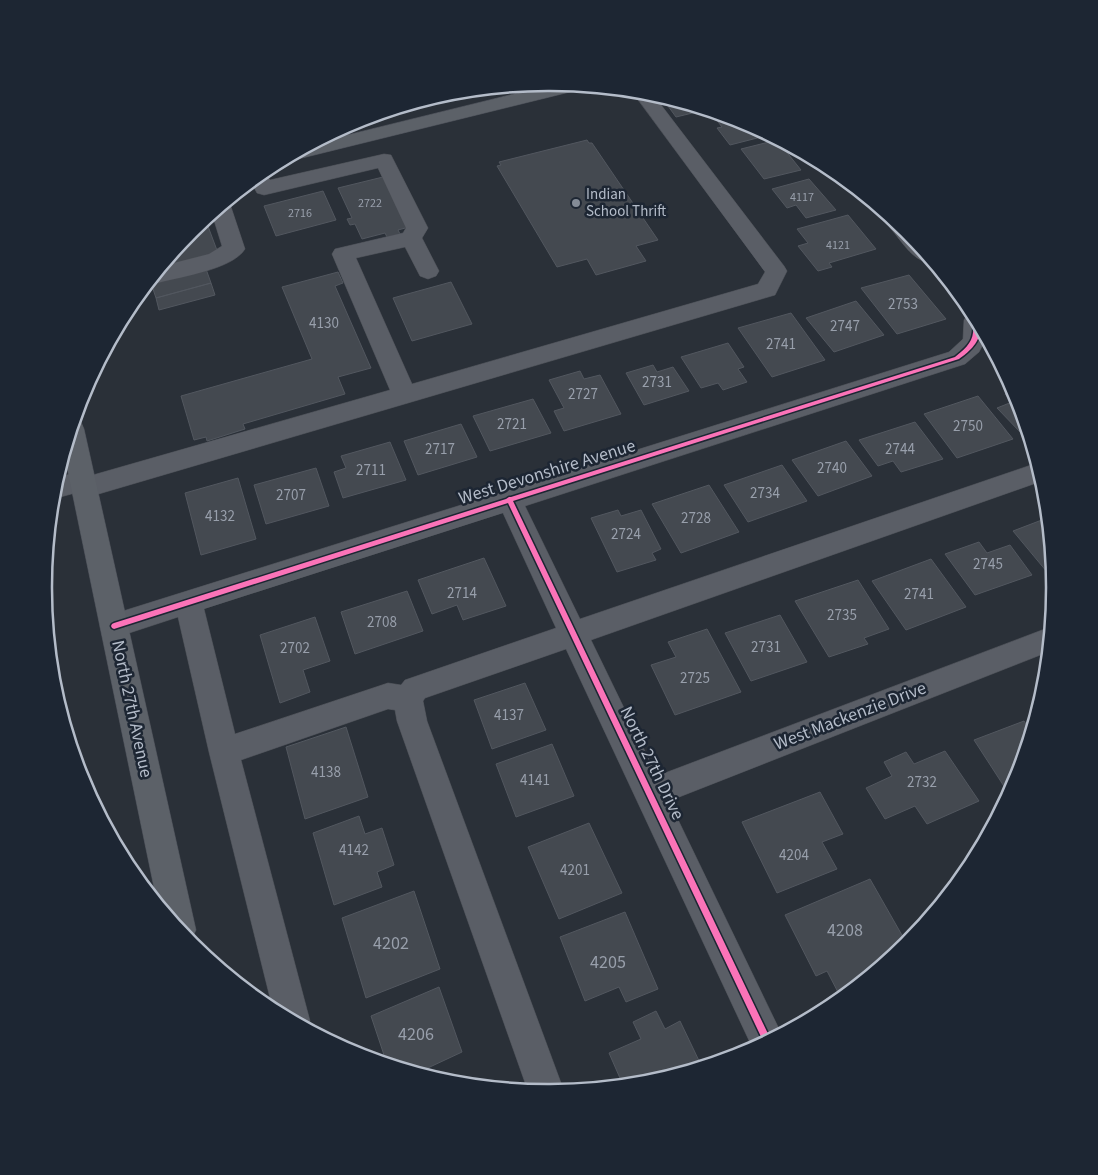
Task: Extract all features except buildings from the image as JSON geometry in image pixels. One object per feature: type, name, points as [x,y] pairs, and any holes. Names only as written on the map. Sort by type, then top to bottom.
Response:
[{"type":"main road","points":[[320,147],[529,92]]},
{"type":"main road","name":"North 27th Avenue","points":[[75,441],[177,916]]},
{"type":"street","points":[[63,488],[84,484],[404,394],[767,289],[776,271],[648,101]]},
{"type":"street","points":[[262,183],[264,188],[384,160],[417,228],[412,238]]},
{"type":"street","points":[[166,272],[216,260],[234,249],[218,218]]},
{"type":"street","points":[[404,394],[343,254],[412,238]]},
{"type":"street","points":[[412,238],[428,271]]},
{"type":"street","name":"West Devonshire Avenue","points":[[114,626],[957,358],[969,349],[975,332]]},
{"type":"street","points":[[544,1084],[412,721],[408,699],[415,689],[1032,474]]},
{"type":"street","name":"North 27th Drive","points":[[509,499],[572,633],[651,793],[764,1035]]},
{"type":"street","points":[[190,603],[224,752],[290,1011]]},
{"type":"street","name":"West Mackenzie Drive","points":[[651,793],[1042,642]]},
{"type":"street","points":[[224,752],[388,696],[408,699]]},
{"type":"cycle path","points":[[114,626],[957,358],[971,346],[976,335]]},
{"type":"cycle path","points":[[509,499],[764,1035]]},
{"type":"place","name":"Indian School Thrift","points":[[576,203]]}]
